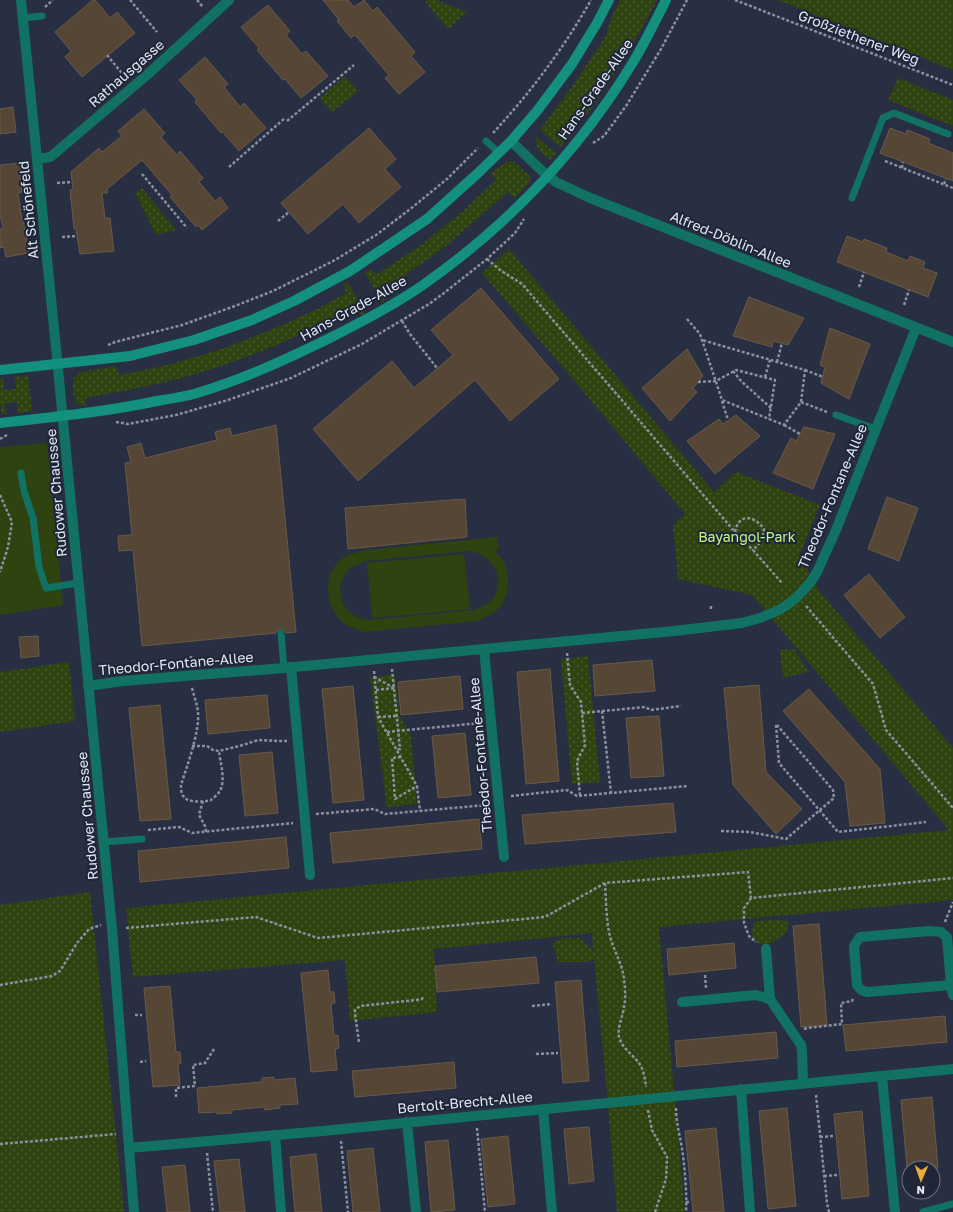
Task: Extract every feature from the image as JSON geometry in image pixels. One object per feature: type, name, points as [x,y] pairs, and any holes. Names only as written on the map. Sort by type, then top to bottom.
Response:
[{"type":"street","name":"Alt Schönefeld","points":[[21,0],[63,417]]},
{"type":"street","name":"Rathausgasse","points":[[37,159],[50,157],[54,154],[146,75],[229,0]]},
{"type":"street","points":[[0,370],[58,365],[130,356],[194,340],[252,320],[294,301],[350,271],[427,220],[511,141],[537,111],[572,64],[598,23],[609,0]]},
{"type":"street","name":"Hans-Grade-Allee","points":[[0,423],[63,417],[123,408],[193,394],[252,374],[302,352],[376,314],[422,286],[477,244],[508,216],[548,176],[594,120],[618,86],[666,0]]},
{"type":"street","name":"Alfred-Döblin-Allee","points":[[511,141],[556,182],[590,198],[953,342]]},
{"type":"street","name":"Theodor-Fontane-Allee","points":[[88,686],[123,681],[667,631],[742,623],[760,618],[782,608],[796,598],[804,591],[817,572],[836,530],[916,328]]},
{"type":"street","name":"Rudower Chaussee","points":[[63,417],[111,922],[134,1212]]},
{"type":"street","name":"Theodor-Fontane-Allee","points":[[484,649],[504,857]]},
{"type":"street","points":[[288,667],[297,740],[310,875]]},
{"type":"street","points":[[930,931],[941,932],[947,936],[952,990],[867,992],[861,990],[857,985],[854,946],[860,937],[930,931]]},
{"type":"street","points":[[766,949],[770,999],[801,1045],[803,1083]]},
{"type":"street","points":[[682,1002],[756,995],[770,999]]},
{"type":"street","name":"Bertolt-Brecht-Allee","points":[[129,1148],[206,1142],[953,1069]]},
{"type":"street","points":[[882,1076],[895,1212]]},
{"type":"street","points":[[741,1089],[750,1212]]},
{"type":"street","points":[[543,1109],[552,1212]]},
{"type":"street","points":[[407,1122],[416,1212]]},
{"type":"street","points":[[275,1135],[281,1212]]},
{"type":"lane","points":[[23,18],[42,16]]},
{"type":"lane","points":[[852,198],[883,118],[894,113],[948,134]]},
{"type":"lane","points":[[486,141],[499,153]]},
{"type":"lane","points":[[836,415],[876,429]]},
{"type":"lane","points":[[21,473],[24,491],[33,518],[39,567],[46,588],[78,584]]},
{"type":"lane","points":[[281,633],[288,667]]},
{"type":"lane","points":[[103,842],[142,839]]},
{"type":"lane","points":[[923,1212],[953,1204]]},
{"type":"path","points":[[130,0],[157,32]]},
{"type":"path","points":[[197,0],[200,4]]},
{"type":"path","points":[[115,342],[182,325],[273,291],[334,260],[376,235],[447,179],[512,113],[551,62],[590,0]]},
{"type":"path","points":[[604,136],[626,106],[662,49],[686,0]]},
{"type":"path","name":"Großziethener Weg","points":[[735,0],[953,85]]},
{"type":"path","points":[[108,55],[125,77]]},
{"type":"path","points":[[229,166],[354,65]]},
{"type":"path","points":[[886,161],[953,188]]},
{"type":"path","points":[[902,168],[903,162]]},
{"type":"path","points":[[142,174],[187,228]]},
{"type":"path","points":[[944,184],[946,179]]},
{"type":"path","points":[[56,183],[72,182]]},
{"type":"path","points":[[278,221],[289,212]]},
{"type":"path","points":[[62,237],[77,236]]},
{"type":"path","points":[[487,259],[500,270],[522,284],[735,532],[782,583]]},
{"type":"path","points":[[859,287],[864,272]]},
{"type":"path","points":[[904,305],[909,290]]},
{"type":"path","points":[[687,319],[700,334],[728,420]]},
{"type":"path","points":[[402,321],[410,334],[437,368]]},
{"type":"path","points":[[702,340],[805,370],[823,377]]},
{"type":"path","points":[[776,362],[782,343]]},
{"type":"path","points":[[765,377],[770,360]]},
{"type":"path","points":[[698,382],[716,382],[736,370],[775,380],[770,419]]},
{"type":"path","points":[[784,425],[801,402],[805,370]]},
{"type":"path","points":[[734,371],[741,381],[771,409]]},
{"type":"path","points":[[722,400],[784,425],[800,434]]},
{"type":"path","points":[[801,402],[836,415]]},
{"type":"path","points":[[0,496],[12,522],[8,547],[0,572]]},
{"type":"path","points":[[735,532],[736,526],[740,521],[746,518],[754,519],[760,523],[764,529],[764,534],[762,541],[753,550]]},
{"type":"path","points":[[806,605],[873,684],[886,730],[953,808]]},
{"type":"path","points":[[567,653],[570,685],[581,702],[583,713],[585,745],[577,762],[580,796]]},
{"type":"path","points":[[392,669],[400,749],[397,750]]},
{"type":"path","points":[[374,670],[378,717],[417,786],[420,811]]},
{"type":"path","points":[[374,677],[394,688]]},
{"type":"path","points":[[192,688],[197,706],[198,719],[197,729],[181,785],[181,792],[186,800],[210,800],[220,791],[222,776],[219,750]]},
{"type":"path","points":[[376,690],[394,688]]},
{"type":"path","points":[[583,713],[645,707],[651,710],[681,706]]},
{"type":"path","points":[[602,711],[611,793]]},
{"type":"path","points":[[378,717],[397,716]]},
{"type":"path","points":[[387,732],[491,722]]},
{"type":"path","points":[[721,832],[750,832],[786,839],[820,810],[834,798],[833,790],[776,724],[779,763],[820,810],[838,832],[926,822]]},
{"type":"path","points":[[192,746],[207,746],[213,750],[219,750],[258,740],[297,740]]},
{"type":"path","points":[[401,757],[392,758],[396,799],[417,786]]},
{"type":"path","points":[[148,830],[179,827],[192,833],[206,832],[374,809],[385,814],[420,811],[567,790],[577,796],[580,796],[688,786]]},
{"type":"path","points":[[202,801],[199,815],[205,826],[206,832]]},
{"type":"path","points":[[126,928],[256,917],[318,938],[545,917],[604,883],[748,872],[751,898],[744,908],[744,923],[749,936],[762,948],[766,949]]},
{"type":"path","points":[[751,898],[953,878]]},
{"type":"path","points":[[604,883],[609,932],[621,965],[624,979],[624,1006],[619,1036],[632,1057],[640,1064],[645,1077],[649,1120],[652,1130],[667,1157],[666,1179],[655,1212]]},
{"type":"path","points":[[941,932],[953,902]]},
{"type":"path","points":[[0,985],[52,976],[60,971],[77,943],[89,929],[111,922]]},
{"type":"path","points":[[794,1034],[807,1028],[842,1024],[841,1003],[852,1002],[861,990]]},
{"type":"path","points":[[359,1042],[355,1010],[360,1006],[416,1000],[422,999],[423,996]]},
{"type":"path","points":[[532,1006],[552,1004]]},
{"type":"path","points":[[135,1015],[142,1014]]},
{"type":"path","points":[[176,1097],[176,1088],[195,1086],[193,1065],[205,1062],[214,1049]]},
{"type":"path","points":[[536,1054],[558,1053]]},
{"type":"path","points":[[140,1062],[146,1061]]},
{"type":"path","points":[[816,1095],[829,1212]]},
{"type":"path","points":[[676,1108],[676,1118],[685,1156],[686,1212]]},
{"type":"path","points":[[476,1116],[485,1212]]},
{"type":"path","points":[[340,1129],[348,1212]]},
{"type":"path","points":[[0,1144],[128,1133]]},
{"type":"path","points":[[820,1137],[834,1136]]},
{"type":"path","points":[[206,1142],[213,1212]]},
{"type":"path","points":[[824,1176],[837,1175]]},
{"type":"green space","points":[[427,0],[436,0],[467,12],[448,29],[426,3]]},
{"type":"green space","points":[[620,0],[657,0],[636,39],[601,95],[561,147],[540,130],[571,88],[606,36],[610,21]]},
{"type":"green space","points":[[778,0],[953,0],[953,70]]},
{"type":"green space","points":[[345,76],[358,91],[332,112],[320,98]]},
{"type":"green space","points":[[898,78],[953,100],[953,126],[888,100]]},
{"type":"green space","points":[[536,137],[556,153],[550,160],[537,147]]},
{"type":"green space","points":[[509,161],[514,162],[530,176],[530,182],[515,198],[508,192],[447,245],[384,291],[387,298],[382,302],[365,273],[371,269],[376,275],[421,245],[462,212],[496,180],[491,173]]},
{"type":"green space","points":[[142,188],[176,230],[156,235],[135,193]]},
{"type":"green space","name":"Bayangol-Park","points":[[509,249],[714,492],[736,472],[820,505],[799,556],[820,592],[953,748],[953,900],[659,927],[685,1212],[617,1212],[594,958],[588,962],[558,962],[553,943],[563,938],[580,938],[593,951],[592,933],[434,949],[437,1012],[350,1021],[345,960],[133,977],[126,908],[949,830],[752,595],[678,579],[673,525],[685,514],[578,385],[482,273]]},
{"type":"green space","points":[[347,282],[366,311],[361,315],[355,308],[290,339],[201,373],[166,382],[85,398],[86,406],[76,403],[73,390],[73,381],[77,374],[81,372],[116,366],[119,375],[190,359],[259,335],[321,307],[347,293],[343,285]]},
{"type":"green space","points":[[28,376],[32,411],[18,413],[17,402],[5,403],[6,414],[2,414],[0,403],[0,379],[3,378],[4,390],[16,389],[15,377]]},
{"type":"green space","points":[[47,443],[63,605],[0,615],[0,447]]},
{"type":"green space","points":[[497,537],[499,549],[494,550],[503,560],[508,574],[508,588],[504,601],[496,611],[477,621],[364,632],[343,623],[335,614],[331,606],[328,588],[329,579],[336,564],[349,555],[367,550]],"holes":[[[468,551],[478,553],[487,559],[497,574],[498,583],[496,592],[492,599],[484,606],[474,610],[371,620],[353,615],[343,604],[340,587],[344,576],[351,568],[366,561]]]},
{"type":"green space","points":[[464,554],[470,609],[372,618],[367,563]]},
{"type":"green space","points":[[794,649],[808,672],[783,678],[780,650]]},
{"type":"green space","points":[[588,656],[600,782],[572,784],[561,659]]},
{"type":"green space","points":[[69,662],[75,721],[0,732],[0,672]]},
{"type":"green space","points":[[395,675],[400,717],[411,735],[417,804],[387,807],[370,677]]},
{"type":"green space","points":[[90,892],[124,1212],[0,1212],[0,905]]},
{"type":"green space","points":[[783,920],[789,923],[786,933],[767,946],[758,943],[753,938],[752,930],[755,921]]},
{"type":"building","points":[[93,0],[95,0],[110,18],[117,12],[135,33],[82,77],[65,57],[71,51],[55,32]]},
{"type":"building","points":[[323,0],[348,0],[354,7],[364,0],[373,11],[377,7],[415,52],[411,56],[425,72],[399,94],[385,78],[389,75],[355,35],[351,38]]},
{"type":"building","points":[[268,5],[290,31],[286,35],[302,54],[306,51],[328,76],[301,98],[257,50],[259,48],[241,27]]},
{"type":"building","points":[[205,57],[228,84],[224,87],[240,107],[244,103],[266,128],[239,151],[222,131],[221,133],[195,102],[197,100],[179,80]]},
{"type":"building","points":[[13,107],[16,132],[0,134],[0,109]]},
{"type":"building","points":[[144,109],[165,133],[161,137],[177,155],[180,151],[203,178],[199,182],[215,201],[220,197],[228,208],[202,230],[198,225],[196,227],[170,197],[172,195],[142,160],[107,189],[108,193],[102,193],[105,218],[110,218],[114,251],[80,254],[76,229],[74,229],[70,190],[73,189],[71,172],[99,148],[102,152],[122,136],[118,131]]},
{"type":"building","points":[[369,128],[396,159],[385,169],[401,187],[359,223],[343,204],[308,234],[281,203]]},
{"type":"building","points":[[890,128],[906,134],[907,130],[930,139],[928,143],[953,153],[953,181],[880,153]]},
{"type":"building","points":[[20,163],[22,192],[18,193],[29,253],[6,257],[4,247],[0,248],[0,229],[3,229],[0,214],[0,165]]},
{"type":"building","points":[[847,236],[863,242],[864,239],[887,248],[886,252],[908,261],[910,256],[925,262],[923,268],[937,273],[928,297],[837,262]]},
{"type":"building","points":[[481,288],[559,379],[510,421],[475,380],[358,481],[313,429],[392,361],[414,388],[453,355],[431,330]]},
{"type":"building","points":[[749,297],[804,318],[788,345],[773,341],[772,347],[733,336]]},
{"type":"building","points":[[830,328],[870,344],[849,399],[821,383],[825,367],[820,365]]},
{"type":"building","points":[[687,349],[703,376],[693,388],[697,392],[670,421],[642,388]]},
{"type":"building","points":[[736,415],[760,436],[715,474],[687,441],[719,419],[723,424]]},
{"type":"building","points":[[276,425],[296,632],[286,633],[280,628],[276,633],[142,646],[133,550],[119,551],[118,536],[132,535],[125,463],[131,462],[127,447],[141,443],[145,458],[217,440],[215,432],[230,428],[232,436]]},
{"type":"building","points":[[804,427],[835,434],[813,489],[773,473],[791,438],[796,441]]},
{"type":"building","points":[[887,497],[918,508],[899,561],[868,549]]},
{"type":"building","points":[[465,499],[467,537],[348,549],[345,508]]},
{"type":"building","points":[[869,574],[905,617],[880,638],[844,595]]},
{"type":"building","points":[[38,636],[39,656],[21,658],[19,637]]},
{"type":"building","points":[[652,660],[655,691],[595,696],[593,665]]},
{"type":"building","points":[[550,669],[559,781],[526,784],[517,672]]},
{"type":"building","points":[[460,676],[463,709],[401,715],[398,682]]},
{"type":"building","points":[[759,685],[766,772],[802,809],[776,834],[733,785],[724,688]]},
{"type":"building","points":[[353,686],[364,800],[333,803],[322,689]]},
{"type":"building","points":[[809,689],[880,769],[885,823],[850,826],[845,782],[783,711]]},
{"type":"building","points":[[267,695],[270,728],[208,734],[205,700]]},
{"type":"building","points":[[160,705],[171,819],[140,821],[129,708]]},
{"type":"building","points":[[659,716],[664,776],[631,778],[626,718]]},
{"type":"building","points":[[465,733],[471,795],[438,798],[432,736]]},
{"type":"building","points":[[272,752],[278,813],[245,816],[239,755]]},
{"type":"building","points":[[673,803],[676,832],[525,844],[522,815]]},
{"type":"building","points":[[479,819],[482,849],[333,863],[330,833]]},
{"type":"building","points":[[286,837],[289,868],[140,882],[138,851]]},
{"type":"building","points":[[819,924],[827,1025],[801,1027],[793,926]]},
{"type":"building","points":[[734,943],[736,968],[669,975],[667,949]]},
{"type":"building","points":[[536,957],[539,983],[437,992],[435,966]]},
{"type":"building","points":[[328,970],[330,992],[334,992],[335,1003],[331,1004],[334,1036],[338,1035],[339,1048],[335,1049],[337,1070],[311,1072],[301,973]]},
{"type":"building","points":[[581,980],[589,1081],[563,1083],[555,982]]},
{"type":"building","points":[[170,986],[176,1052],[180,1052],[181,1063],[178,1064],[180,1085],[153,1087],[144,988]]},
{"type":"building","points":[[945,1016],[947,1042],[846,1051],[843,1025]]},
{"type":"building","points":[[776,1032],[778,1058],[677,1067],[675,1041]]},
{"type":"building","points":[[454,1062],[456,1088],[355,1097],[352,1071]]},
{"type":"building","points":[[274,1077],[274,1080],[295,1078],[298,1104],[280,1105],[280,1108],[265,1110],[264,1107],[232,1110],[232,1113],[199,1113],[197,1088],[262,1082],[262,1078]]},
{"type":"building","points":[[932,1097],[937,1160],[906,1160],[901,1100]]},
{"type":"building","points":[[787,1108],[796,1206],[768,1209],[759,1111]]},
{"type":"building","points":[[862,1111],[869,1196],[842,1199],[834,1114]]},
{"type":"building","points":[[589,1127],[594,1181],[569,1184],[564,1129]]},
{"type":"building","points":[[716,1128],[724,1212],[693,1212],[685,1131]]},
{"type":"building","points":[[508,1136],[515,1204],[488,1207],[481,1139]]},
{"type":"building","points":[[448,1140],[455,1210],[431,1212],[425,1142]]},
{"type":"building","points":[[373,1148],[380,1212],[353,1212],[347,1151]]},
{"type":"building","points":[[316,1154],[322,1212],[295,1212],[290,1157]]},
{"type":"building","points":[[239,1159],[245,1212],[220,1212],[214,1161]]},
{"type":"building","points":[[185,1165],[190,1212],[167,1212],[162,1167]]}]
